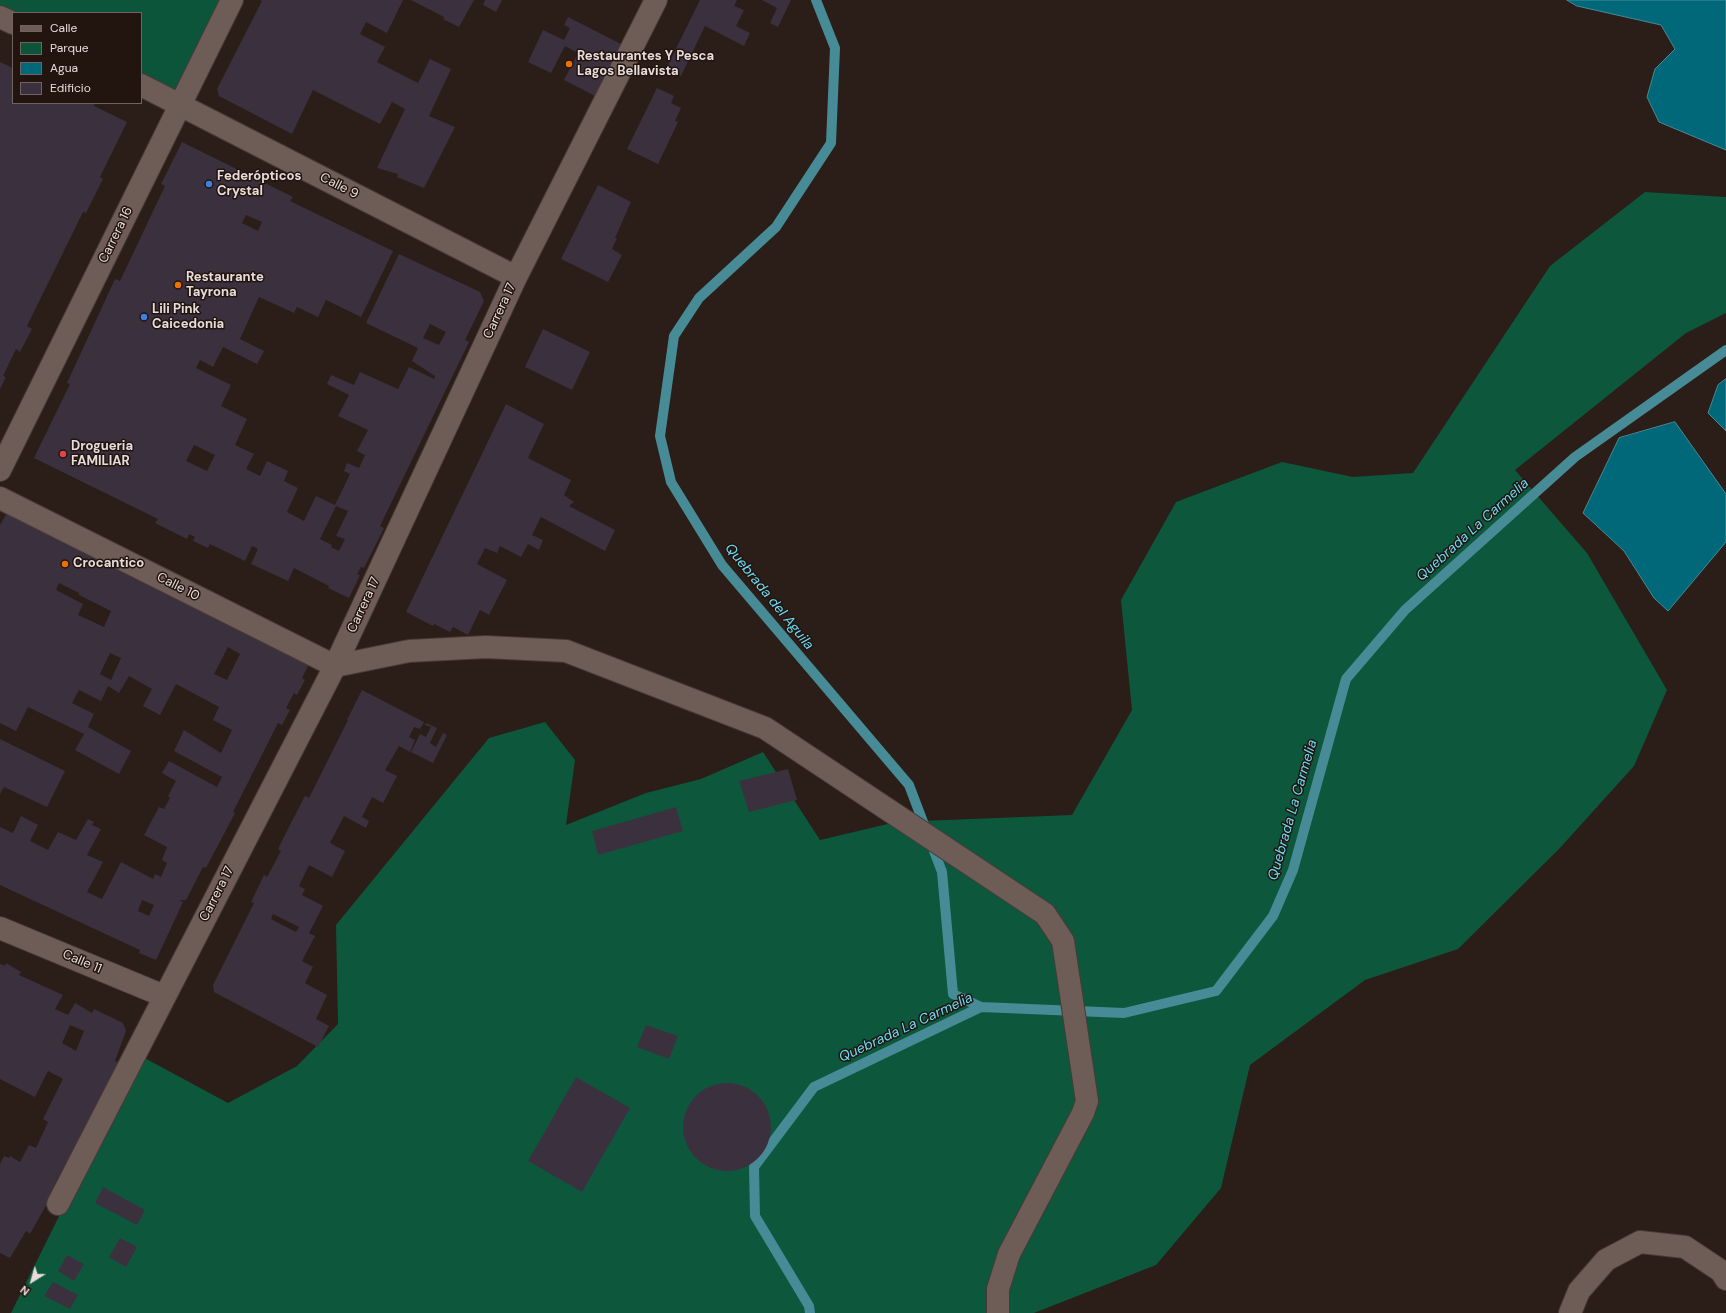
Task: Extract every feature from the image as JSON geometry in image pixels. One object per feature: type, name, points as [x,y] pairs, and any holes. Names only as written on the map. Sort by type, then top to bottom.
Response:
[{"type":"street","name":"Carrera 16","points":[[0,470],[232,0]]},
{"type":"street","name":"Carrera 17","points":[[58,1204],[335,666],[516,277],[656,0]]},
{"type":"street","points":[[0,16],[12,22]]},
{"type":"street","name":"Calle 9","points":[[142,85],[181,104],[516,277]]},
{"type":"street","name":"Calle 10","points":[[0,498],[335,666]]},
{"type":"street","points":[[335,666],[409,650],[486,647],[566,651],[764,728],[1045,914],[1063,941],[1087,1101],[1083,1113],[1009,1254],[998,1289],[998,1313]]},
{"type":"street","name":"Calle 11","points":[[0,928],[164,996]]},
{"type":"street","points":[[1570,1313],[1579,1291],[1606,1260],[1640,1242],[1685,1247],[1720,1271],[1726,1279]]},
{"type":"green space","points":[[0,0],[232,0],[181,104],[142,85],[142,12],[12,12],[12,13],[0,17]]},
{"type":"green space","points":[[1645,192],[1726,197],[1726,313],[1686,333],[1515,470],[1587,553],[1667,690],[1634,766],[1559,849],[1458,949],[1365,980],[1250,1065],[1221,1188],[1156,1265],[1034,1313],[11,1313],[139,1055],[228,1103],[297,1066],[338,1024],[336,925],[489,738],[545,722],[575,760],[566,825],[646,793],[701,779],[763,752],[820,840],[896,822],[1072,815],[1132,710],[1121,600],[1176,502],[1282,462],[1353,477],[1413,473],[1550,266]]},
{"type":"water","points":[[1567,0],[1726,0],[1726,150],[1659,122],[1647,97],[1655,69],[1675,49],[1661,25],[1577,6]]},
{"type":"water","points":[[1726,379],[1726,431],[1708,413],[1718,385]]},
{"type":"water","points":[[1675,422],[1726,494],[1726,542],[1668,611],[1654,598],[1624,551],[1583,513],[1619,438]]},
{"type":"building","points":[[259,0],[403,0],[387,33],[366,22],[360,34],[385,47],[377,62],[418,83],[430,59],[451,69],[429,116],[455,127],[424,188],[397,177],[398,174],[377,168],[405,109],[392,102],[380,124],[313,90],[292,134],[219,96],[217,89],[262,1]]},
{"type":"building","points":[[411,0],[474,0],[459,27],[443,19],[444,17]]},
{"type":"building","points":[[485,0],[502,0],[496,12],[483,5]]},
{"type":"building","points":[[700,0],[737,0],[734,6],[744,10],[736,26],[750,33],[744,46],[705,26],[681,76],[666,69]]},
{"type":"building","points":[[762,0],[791,0],[778,27],[770,23],[777,8]]},
{"type":"building","points":[[568,17],[621,44],[609,68],[611,69],[597,97],[564,80],[578,53],[565,46],[551,73],[528,62],[543,30],[564,40],[570,28],[564,25]]},
{"type":"building","points":[[0,62],[12,68],[12,104],[95,104],[94,106],[127,122],[100,177],[103,179],[86,213],[83,212],[27,326],[32,329],[20,352],[16,349],[3,376],[6,377],[0,389]]},
{"type":"building","points":[[657,88],[674,96],[671,103],[681,108],[675,121],[678,122],[658,164],[627,149]]},
{"type":"building","points":[[182,142],[293,197],[290,201],[393,251],[361,317],[326,300],[318,317],[297,307],[294,313],[259,297],[240,339],[264,351],[257,364],[223,347],[213,367],[200,360],[196,368],[231,385],[221,406],[247,419],[235,445],[254,454],[246,469],[260,476],[267,461],[288,471],[284,481],[298,488],[287,512],[304,521],[316,496],[335,505],[350,474],[344,471],[347,463],[359,468],[365,455],[357,451],[368,430],[338,416],[349,395],[327,384],[331,375],[354,385],[360,372],[398,389],[409,367],[434,379],[435,376],[412,361],[418,348],[366,323],[399,254],[480,292],[484,301],[465,340],[469,342],[380,526],[384,528],[364,568],[361,567],[357,574],[360,575],[349,598],[328,588],[329,586],[294,568],[288,581],[251,564],[258,549],[252,546],[245,561],[210,544],[208,548],[193,541],[195,537],[189,534],[187,539],[155,523],[158,519],[34,458],[70,384],[67,383],[115,279],[120,281],[165,186],[161,184]],"holes":[[[246,215],[262,222],[258,231],[242,223]],[[430,324],[446,332],[439,345],[423,338]],[[194,445],[215,455],[207,471],[186,461]],[[336,506],[348,511],[336,536],[345,539],[339,551],[331,547],[332,545],[320,539]]]},
{"type":"building","points":[[598,185],[631,202],[615,238],[617,238],[612,249],[622,255],[608,282],[561,259]]},
{"type":"building","points":[[543,329],[590,352],[572,390],[525,367]]},
{"type":"building","points":[[506,404],[544,424],[528,458],[571,480],[564,495],[574,502],[569,506],[615,530],[605,551],[541,517],[532,535],[543,540],[539,550],[528,544],[521,557],[500,546],[497,553],[485,548],[477,564],[507,580],[489,615],[480,610],[468,635],[453,627],[450,632],[434,624],[433,626],[406,612]]},
{"type":"building","points":[[8,511],[305,657],[308,666],[302,678],[305,680],[297,695],[294,693],[286,708],[290,710],[282,725],[278,723],[233,812],[235,813],[206,868],[203,867],[186,900],[179,900],[183,902],[156,960],[139,953],[140,950],[0,885],[0,827],[13,833],[21,816],[38,825],[30,841],[48,850],[58,832],[76,840],[88,819],[94,822],[92,825],[101,829],[87,855],[103,862],[87,892],[102,899],[121,862],[153,879],[155,874],[161,877],[167,863],[162,860],[167,847],[144,835],[159,807],[164,809],[170,798],[168,796],[176,781],[162,773],[169,761],[217,787],[222,777],[174,751],[184,730],[221,753],[232,730],[213,720],[219,707],[176,684],[160,715],[143,706],[152,689],[129,676],[119,693],[108,686],[101,701],[79,690],[72,703],[94,714],[88,727],[131,751],[119,774],[75,750],[84,734],[28,707],[16,731],[0,723],[0,525]],"holes":[[[59,583],[111,611],[104,627],[78,615],[83,604],[56,590]],[[228,647],[240,654],[227,680],[214,674]],[[110,653],[121,658],[111,680],[100,674]],[[142,900],[154,905],[149,916],[138,911]]]},
{"type":"building","points":[[362,690],[424,722],[420,729],[414,727],[409,737],[415,740],[410,752],[399,746],[385,770],[397,776],[383,803],[372,797],[362,817],[369,821],[366,828],[344,816],[330,843],[345,851],[332,877],[309,865],[299,886],[305,889],[302,895],[323,906],[309,933],[315,936],[302,961],[313,967],[305,983],[327,995],[316,1019],[329,1026],[318,1047],[214,992],[213,985],[254,903],[251,902],[264,875],[267,877],[281,851],[278,849],[291,823],[305,796],[309,798]],"holes":[[[273,914],[299,927],[296,932],[271,919]]]},
{"type":"building","points":[[426,723],[437,728],[430,743],[436,747],[443,733],[447,735],[433,763],[411,752],[420,734],[426,737],[431,727],[425,725]]},
{"type":"building","points":[[0,739],[65,771],[47,807],[4,787],[0,794]]},
{"type":"building","points":[[788,769],[797,800],[749,812],[739,781]]},
{"type":"building","points":[[676,807],[683,831],[598,855],[592,831]]},
{"type":"building","points":[[6,963],[21,972],[19,975],[63,995],[55,1009],[68,1015],[75,1003],[92,1013],[94,1009],[123,1023],[126,1031],[115,1061],[118,1062],[102,1100],[56,1181],[48,1202],[30,1234],[26,1231],[10,1258],[0,1253],[0,1164],[4,1156],[9,1158],[10,1156],[20,1162],[29,1145],[36,1148],[48,1122],[43,1119],[63,1079],[48,1071],[35,1097],[0,1079],[0,964],[5,966]],"holes":[[[70,1025],[84,1031],[76,1051],[62,1043]]]},
{"type":"building","points":[[646,1025],[678,1036],[669,1059],[637,1047]]},
{"type":"building","points":[[576,1077],[630,1108],[582,1192],[528,1161]]},
{"type":"building","points":[[727,1083],[744,1086],[758,1096],[768,1110],[771,1127],[768,1144],[758,1158],[744,1168],[727,1171],[710,1168],[696,1158],[686,1144],[683,1127],[686,1110],[696,1096],[710,1086]]},
{"type":"building","points":[[103,1187],[145,1210],[137,1225],[95,1203]]},
{"type":"building","points":[[120,1238],[137,1247],[126,1267],[109,1257]]},
{"type":"building","points":[[67,1255],[84,1264],[74,1281],[58,1271]]},
{"type":"building","points":[[53,1282],[78,1295],[70,1309],[44,1296]]},
{"type":"waterway","name":"Quebrada del Aguila","points":[[816,0],[835,48],[831,143],[776,227],[699,298],[674,336],[660,436],[671,482],[722,565],[909,785],[942,872],[953,994],[981,1007]]},
{"type":"waterway","name":"Quebrada La Carmelia","points":[[810,1313],[809,1306],[755,1216],[754,1167],[814,1087],[981,1007],[1124,1013],[1216,991],[1273,916],[1293,870],[1346,679],[1405,610],[1575,457],[1726,350]]},
{"type":"place","name":"Restaurantes Y Pesca Lagos Bellavista","points":[[569,64]]},
{"type":"place","name":"Federópticos Crystal","points":[[209,184]]},
{"type":"place","name":"Restaurante Tayrona","points":[[178,285]]},
{"type":"place","name":"Lili Pink Caicedonia","points":[[144,317]]},
{"type":"place","name":"Drogueria FAMILIAR","points":[[63,454]]},
{"type":"place","name":"Crocantico","points":[[65,564]]}]
